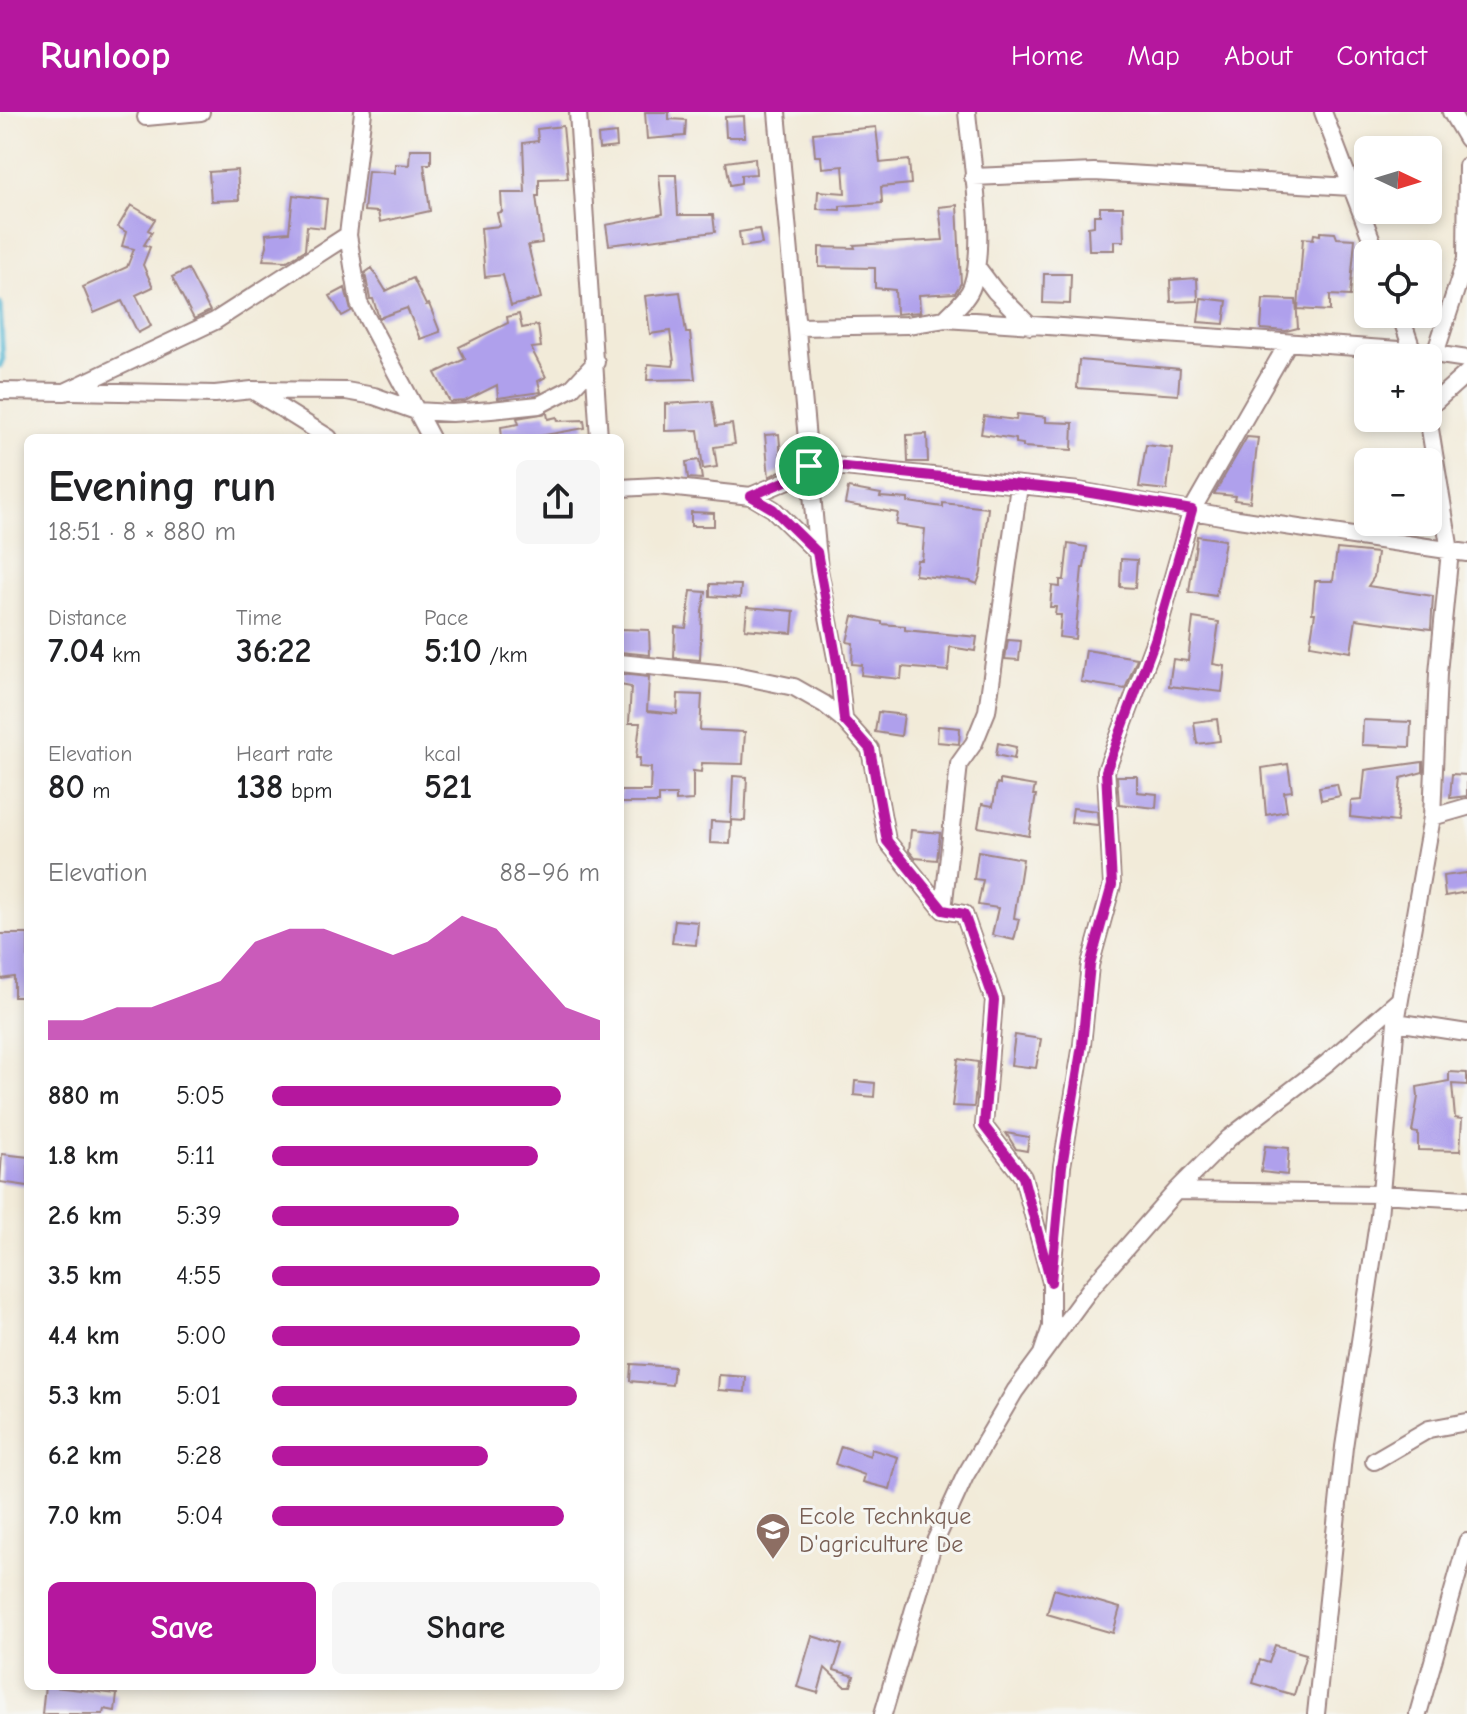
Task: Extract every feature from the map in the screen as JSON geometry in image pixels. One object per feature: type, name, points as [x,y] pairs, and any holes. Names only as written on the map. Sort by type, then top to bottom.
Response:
[{"type":"street","points":[[146,117],[201,112]]},
{"type":"street","points":[[363,112],[348,235],[359,303],[429,434]]},
{"type":"street","points":[[578,112],[599,434]]},
{"type":"street","points":[[777,112],[817,552],[839,673],[844,720]]},
{"type":"street","points":[[945,319],[972,289],[977,267],[977,219],[967,112]]},
{"type":"street","points":[[1323,112],[1372,240]]},
{"type":"street","points":[[1451,112],[1467,139]]},
{"type":"street","points":[[1438,344],[1466,259],[1467,166]]},
{"type":"street","points":[[973,177],[1094,172],[1351,187]]},
{"type":"street","points":[[65,392],[215,321],[348,235]]},
{"type":"street","points":[[977,267],[995,291],[1030,326]]},
{"type":"street","points":[[797,327],[907,325],[945,319],[1354,349]]},
{"type":"street","points":[[1042,1354],[1051,1327],[1051,1282],[1062,1166],[1082,1045],[1090,965],[1112,885],[1106,771],[1155,640],[1192,510],[1288,343]]},
{"type":"street","points":[[1442,355],[1467,359]]},
{"type":"street","points":[[0,391],[215,394],[252,390],[346,391],[374,396],[416,411],[452,413],[539,405],[572,388],[596,362]]},
{"type":"street","points":[[1442,395],[1467,373]]},
{"type":"street","points":[[252,390],[323,434]]},
{"type":"street","points":[[1316,1714],[1344,1447],[1367,1307],[1396,1022],[1432,817],[1438,673],[1450,551],[1430,432]]},
{"type":"street","points":[[751,496],[786,481],[809,466],[835,466],[1079,491],[1467,553]]},
{"type":"street","points":[[624,488],[658,486],[751,496],[773,509],[817,552]]},
{"type":"street","points":[[943,910],[959,764],[974,743],[987,711],[1019,486]]},
{"type":"street","points":[[624,663],[736,675],[794,687],[844,720],[870,749],[887,841],[943,910],[964,914],[994,1000],[984,1126],[1023,1177],[1051,1282]]},
{"type":"street","points":[[1432,817],[1467,807]]},
{"type":"street","points":[[883,1714],[932,1548],[965,1476],[1015,1391],[1090,1289],[1176,1191],[1229,1138],[1327,1063],[1399,1000]]},
{"type":"street","points":[[1396,1022],[1467,1033]]},
{"type":"street","points":[[1176,1191],[1379,1194],[1467,1199]]},
{"type":"street","points":[[1374,1461],[1429,1429],[1467,1422]]},
{"type":"street","points":[[1418,1714],[1467,1542]]},
{"type":"building","points":[[645,112],[669,112],[669,119],[686,120],[685,136],[647,139]]},
{"type":"building","points":[[744,116],[745,137],[726,137],[725,117]]},
{"type":"building","points":[[563,126],[568,178],[539,179],[539,196],[536,196],[542,243],[528,245],[541,298],[511,306],[503,275],[485,277],[481,228],[500,226],[497,213],[502,212],[501,193],[525,193],[523,143],[538,141],[537,129]]},
{"type":"building","points":[[876,127],[880,163],[909,160],[911,184],[881,187],[882,203],[840,206],[840,210],[817,209],[818,191],[845,193],[843,166],[822,168],[821,156],[815,156],[813,133]]},
{"type":"building","points":[[616,133],[617,147],[599,149],[598,135]]},
{"type":"building","points":[[410,149],[431,149],[431,164],[424,164],[430,211],[380,222],[378,212],[364,211],[368,171],[395,173],[395,164],[409,165]]},
{"type":"building","points":[[755,158],[756,174],[741,175],[741,183],[730,185],[726,162]]},
{"type":"building","points":[[237,170],[239,200],[211,201],[209,172]]},
{"type":"building","points":[[659,175],[676,175],[678,215],[713,215],[715,232],[609,245],[606,225],[663,214]]},
{"type":"building","points":[[293,195],[327,199],[324,228],[307,226],[305,250],[287,261],[263,260],[266,234],[289,232]]},
{"type":"building","points":[[131,205],[155,219],[144,245],[150,247],[143,265],[153,287],[136,295],[151,326],[138,333],[122,301],[94,313],[83,287],[127,267],[134,249],[122,246],[126,232],[118,227]]},
{"type":"building","points":[[957,205],[961,283],[955,293],[919,295],[920,312],[896,314],[895,290],[875,288],[875,268],[819,267],[819,247],[855,248],[854,245],[943,240],[939,207]]},
{"type":"building","points":[[1100,207],[1123,207],[1124,241],[1114,241],[1114,250],[1089,250],[1088,227],[1094,226],[1094,215],[1100,215]]},
{"type":"building","points":[[759,229],[762,244],[741,247],[739,232]]},
{"type":"building","points":[[1320,232],[1335,233],[1337,238],[1355,239],[1350,296],[1330,295],[1330,311],[1298,309],[1303,238],[1313,239],[1314,234],[1320,235]]},
{"type":"building","points":[[372,268],[386,291],[413,278],[426,305],[429,304],[440,332],[420,339],[407,308],[379,318],[373,299],[370,299],[365,273]]},
{"type":"building","points":[[188,269],[210,311],[194,319],[172,277]]},
{"type":"building","points":[[1044,274],[1071,274],[1070,304],[1043,303]]},
{"type":"building","points":[[1197,278],[1198,301],[1171,302],[1170,280]]},
{"type":"building","points":[[345,288],[351,311],[342,316],[330,296]]},
{"type":"building","points":[[680,292],[686,333],[690,333],[695,379],[647,380],[648,364],[673,366],[674,362],[670,331],[650,334],[645,296]]},
{"type":"building","points":[[1201,298],[1227,301],[1224,324],[1198,322]]},
{"type":"building","points":[[1263,299],[1296,300],[1298,328],[1286,331],[1261,329]]},
{"type":"building","points":[[519,314],[522,328],[538,325],[541,347],[531,348],[546,377],[538,381],[541,392],[498,398],[497,385],[465,401],[450,402],[435,373],[465,359],[459,347],[508,323],[507,317]]},
{"type":"building","points":[[1079,360],[1180,369],[1178,395],[1077,388]]},
{"type":"building","points":[[712,401],[716,426],[732,424],[735,444],[714,447],[717,467],[703,469],[698,430],[665,431],[665,404]]},
{"type":"building","points":[[547,413],[548,419],[557,417],[558,421],[584,420],[585,428],[551,434],[502,434],[501,427],[519,424],[517,418]]},
{"type":"building","points":[[1017,414],[1046,417],[1046,422],[1073,423],[1072,450],[1023,447],[1023,444],[1016,443],[1016,439],[981,434],[984,416],[1016,420]]},
{"type":"building","points":[[779,434],[782,470],[769,477],[765,435]]},
{"type":"building","points":[[927,434],[928,462],[908,462],[907,435]]},
{"type":"building","points":[[1247,437],[1258,438],[1250,502],[1234,500],[1235,496],[1214,494]]},
{"type":"building","points":[[1146,445],[1172,448],[1167,490],[1139,487]]},
{"type":"building","points":[[699,460],[702,479],[688,478],[686,462]]},
{"type":"building","points":[[848,488],[881,494],[880,497],[908,499],[908,502],[943,507],[943,503],[988,508],[977,584],[915,575],[917,560],[922,560],[925,529],[896,525],[898,513],[845,504]]},
{"type":"building","points":[[691,512],[714,513],[714,526],[691,526]]},
{"type":"building","points":[[1197,536],[1225,540],[1216,596],[1189,592]]},
{"type":"building","points":[[1068,544],[1087,547],[1075,639],[1059,637],[1061,615],[1055,615],[1056,607],[1050,607],[1052,586],[1060,587],[1060,580],[1064,580]]},
{"type":"building","points":[[1337,549],[1377,553],[1374,577],[1368,586],[1433,596],[1431,629],[1356,619],[1351,652],[1310,645],[1315,613],[1312,613],[1315,581],[1333,581]]},
{"type":"building","points":[[1121,559],[1137,560],[1135,588],[1120,587]]},
{"type":"building","points":[[710,584],[741,585],[740,598],[710,596]]},
{"type":"building","points":[[691,591],[706,592],[700,660],[674,658],[675,627],[686,628]]},
{"type":"building","points":[[747,607],[794,611],[792,633],[745,629]]},
{"type":"building","points":[[853,616],[905,626],[905,630],[977,637],[975,651],[950,647],[948,671],[902,667],[901,679],[861,675],[862,665],[852,664],[853,643],[847,642]]},
{"type":"building","points":[[1193,618],[1219,622],[1213,664],[1225,666],[1222,692],[1169,686],[1173,659],[1188,661]]},
{"type":"building","points":[[624,629],[649,630],[650,655],[624,652]]},
{"type":"building","points":[[1008,640],[1021,641],[1019,660],[1005,659]]},
{"type":"building","points":[[1086,650],[1137,658],[1125,689],[1081,682]]},
{"type":"building","points":[[624,674],[649,677],[647,711],[677,714],[678,694],[702,695],[700,730],[745,732],[743,764],[702,763],[701,772],[693,771],[693,800],[676,801],[676,795],[659,795],[659,803],[624,803],[624,791],[650,791],[651,768],[639,767],[640,758],[636,758],[640,723],[629,723],[631,687],[624,686]]},
{"type":"building","points":[[878,712],[904,715],[901,736],[875,732]]},
{"type":"building","points":[[1217,719],[1220,741],[1197,744],[1194,722]]},
{"type":"building","points":[[1363,720],[1411,722],[1410,747],[1362,745]]},
{"type":"building","points":[[938,726],[960,728],[959,744],[937,742]]},
{"type":"building","points":[[998,743],[1016,747],[1014,759],[996,755]]},
{"type":"building","points":[[1423,762],[1423,772],[1401,778],[1397,822],[1350,817],[1351,801],[1362,800],[1365,770]]},
{"type":"building","points":[[1288,764],[1292,791],[1284,792],[1287,811],[1266,815],[1262,768]]},
{"type":"building","points":[[1452,774],[1467,775],[1467,796],[1450,798]]},
{"type":"building","points":[[733,776],[747,777],[745,821],[731,820]]},
{"type":"building","points":[[1117,776],[1137,776],[1137,792],[1157,794],[1156,808],[1119,804]]},
{"type":"building","points":[[1000,780],[1035,786],[1029,836],[978,827],[982,804],[993,806]]},
{"type":"building","points":[[1337,784],[1340,796],[1321,800],[1319,787]]},
{"type":"building","points":[[1073,808],[1097,811],[1098,825],[1071,822]]},
{"type":"building","points":[[711,821],[731,822],[730,844],[710,843]]},
{"type":"building","points":[[911,830],[940,833],[937,860],[915,858],[909,851]]},
{"type":"building","points":[[978,851],[1023,859],[1014,918],[1019,919],[1014,940],[992,935],[998,908],[978,905],[983,880],[974,879]]},
{"type":"building","points":[[1467,873],[1467,892],[1445,896],[1443,876]]},
{"type":"building","points":[[675,920],[698,922],[696,945],[672,943]]},
{"type":"building","points":[[0,934],[24,934],[24,997],[14,997],[14,977],[1,979]]},
{"type":"building","points":[[1015,1035],[1041,1039],[1036,1068],[1011,1065]]},
{"type":"building","points":[[958,1059],[978,1062],[974,1107],[952,1106]]},
{"type":"building","points":[[1449,1072],[1467,1073],[1467,1085],[1452,1084],[1455,1118],[1462,1119],[1460,1151],[1418,1150],[1418,1133],[1412,1132],[1417,1087],[1449,1081]]},
{"type":"building","points":[[855,1081],[875,1083],[874,1097],[854,1095]]},
{"type":"building","points":[[1006,1133],[1029,1137],[1027,1151],[1016,1149]]},
{"type":"building","points":[[1265,1146],[1289,1148],[1287,1175],[1261,1172]]},
{"type":"building","points":[[2,1154],[24,1157],[24,1185],[0,1182]]},
{"type":"building","points":[[631,1364],[674,1367],[672,1385],[630,1381]]},
{"type":"building","points":[[719,1375],[746,1377],[745,1392],[718,1390]]},
{"type":"building","points":[[841,1446],[870,1456],[871,1449],[898,1457],[890,1489],[863,1482],[865,1475],[835,1464]]},
{"type":"building","points":[[1054,1589],[1120,1608],[1113,1633],[1047,1614]]},
{"type":"building","points":[[812,1636],[842,1645],[834,1670],[854,1676],[851,1686],[844,1686],[825,1668],[818,1693],[797,1687]]},
{"type":"building","points":[[1275,1645],[1306,1654],[1294,1695],[1253,1683],[1260,1660],[1269,1663]]},
{"type":"building","points":[[45,1690],[117,1694],[115,1711],[104,1709],[103,1714],[42,1714]]},
{"type":"waterway","points":[[0,303],[3,359],[0,366]]},
{"type":"place","name":"Ecole Technkque D'agriculture De","points":[[773,1561]]},
{"type":"route","points":[[809,466],[1079,491],[1192,510],[1155,640],[1106,771],[1112,885],[1090,965],[1082,1045],[1062,1166],[1051,1282],[1023,1177],[984,1126],[994,1000],[964,914],[943,910],[887,841],[870,749],[844,720],[839,673],[817,552],[773,509],[751,496],[786,481],[809,466]]}]
